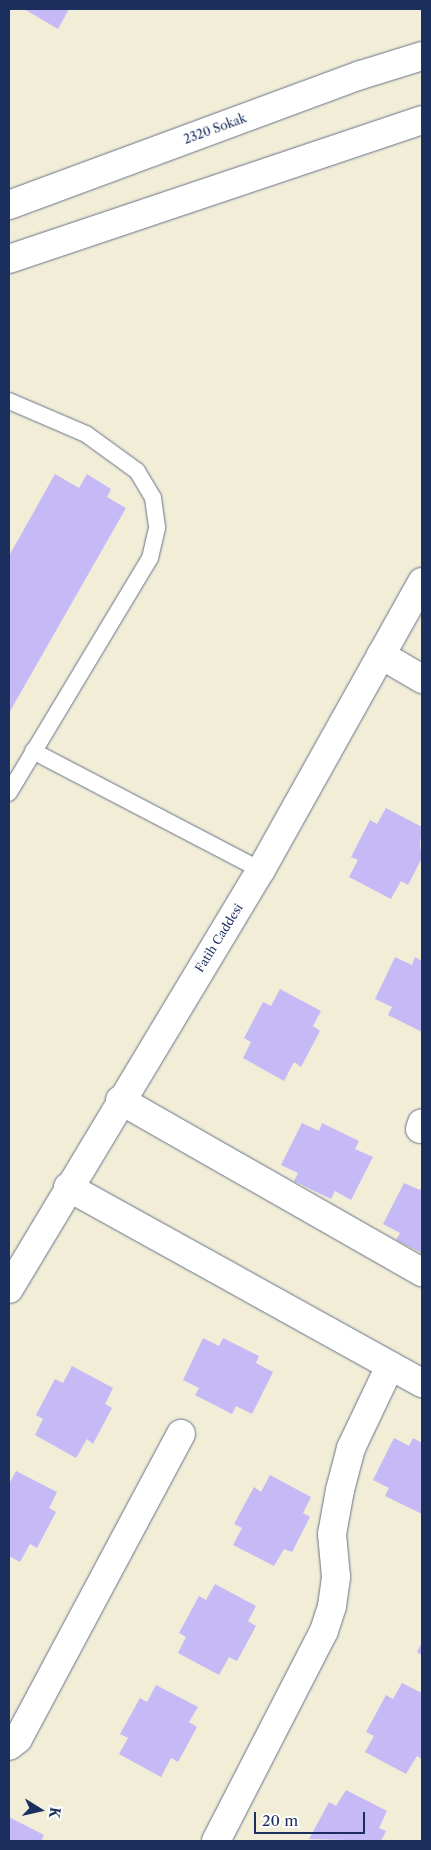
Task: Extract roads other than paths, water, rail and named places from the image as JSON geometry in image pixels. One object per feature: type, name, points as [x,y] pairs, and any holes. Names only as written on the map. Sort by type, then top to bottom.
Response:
[{"type":"street","name":"2320 Sokak","points":[[9,205],[361,76],[422,56]]},
{"type":"street","points":[[9,259],[422,120]]},
{"type":"street","name":"Fatih Caddesi","points":[[9,1289],[120,1100],[261,870],[422,582]]},
{"type":"street","points":[[381,655],[422,679]]},
{"type":"street","points":[[120,1100],[422,1272]]},
{"type":"street","points":[[68,1188],[422,1383]]},
{"type":"street","points":[[216,1841],[324,1631],[332,1606],[336,1577],[332,1534],[340,1490],[351,1448],[390,1366]]},
{"type":"street","points":[[9,1746],[18,1739],[181,1434]]},
{"type":"lane","points":[[9,401],[86,434],[137,471],[146,484],[157,512],[155,543],[150,558],[9,793]]},
{"type":"lane","points":[[34,751],[261,870]]}]
